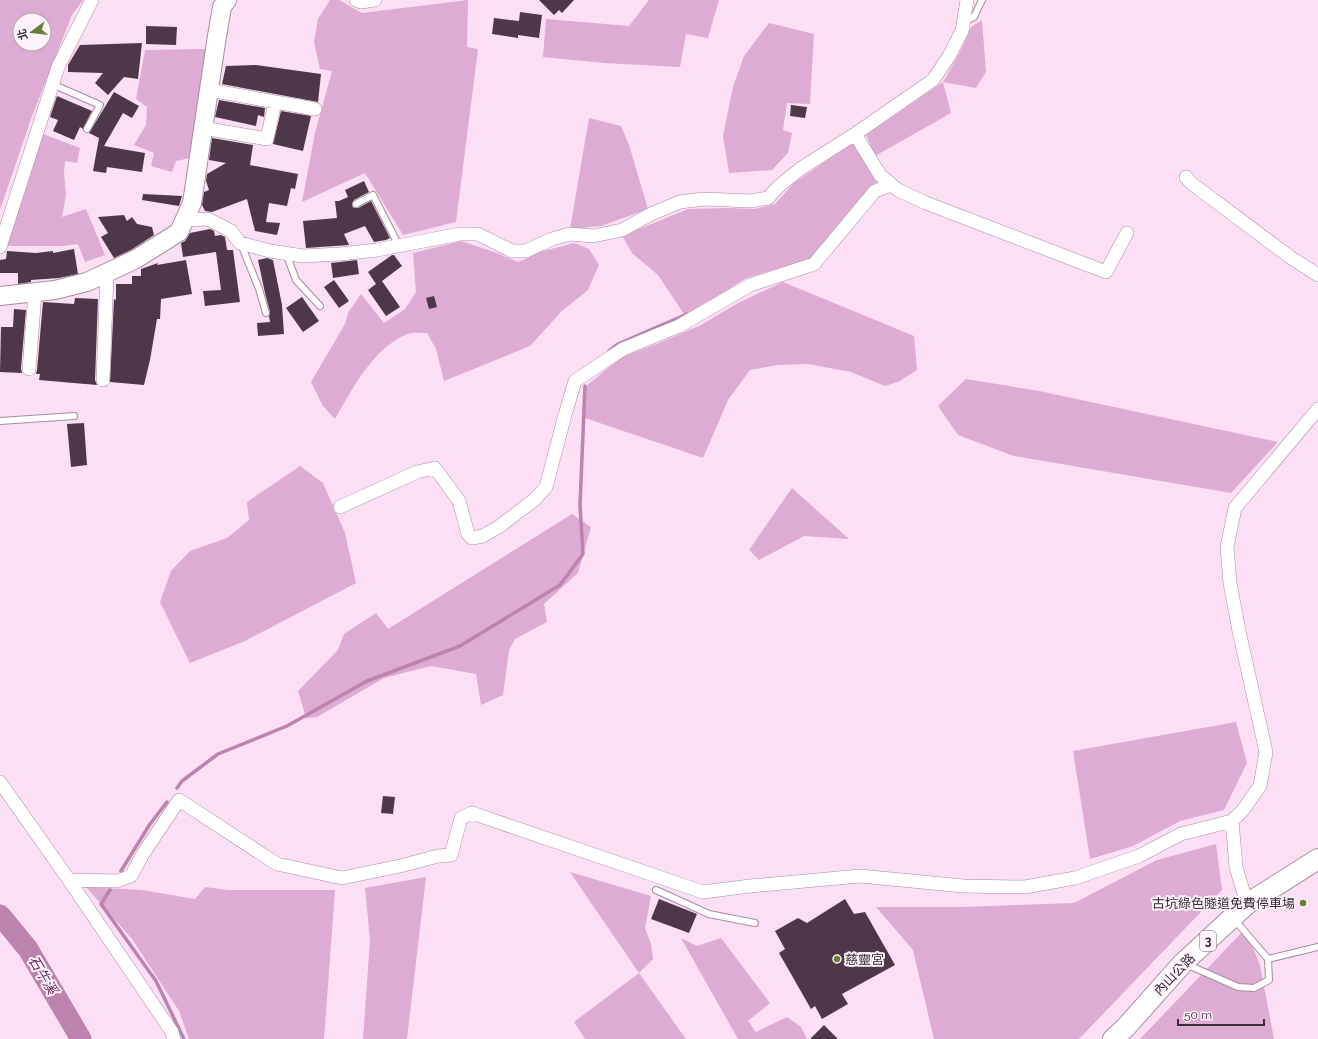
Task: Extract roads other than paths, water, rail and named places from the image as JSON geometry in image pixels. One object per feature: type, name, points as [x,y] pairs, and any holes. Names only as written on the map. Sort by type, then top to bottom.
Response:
[{"type":"main road","name":"內山公路","points":[[1113,1039],[1126,1027],[1183,963],[1247,904],[1318,859]]},
{"type":"street","points":[[0,246],[58,67],[92,0]]},
{"type":"street","points":[[0,296],[55,290],[87,282],[136,259],[178,232],[192,203],[222,8],[227,0]]},
{"type":"street","points":[[356,0],[361,2],[375,0]]},
{"type":"street","points":[[184,220],[208,219],[231,231],[240,243],[270,251],[303,256],[377,250],[460,234],[478,234],[512,251],[526,251],[552,239],[570,234],[593,236],[622,230],[651,214],[680,202],[704,199],[751,201],[768,198],[778,186],[800,169],[855,134],[933,80],[949,56],[962,31],[967,0]]},
{"type":"street","points":[[209,90],[315,109]]},
{"type":"street","points":[[204,128],[267,139],[275,102]]},
{"type":"street","points":[[855,134],[880,175],[891,185],[926,203],[1106,272],[1127,233]]},
{"type":"street","points":[[1186,177],[1191,183],[1277,247],[1318,275]]},
{"type":"street","points":[[340,507],[417,472],[435,468],[459,501],[468,534],[472,538],[482,536],[500,526],[534,500],[546,487],[575,381],[623,349],[678,326],[750,285],[814,264],[876,191],[891,185]]},
{"type":"street","points":[[103,380],[107,273]]},
{"type":"street","points":[[29,369],[35,293]]},
{"type":"street","points":[[69,880],[117,881],[131,876],[143,854],[179,800],[278,864],[342,878],[400,866],[438,856],[451,855],[461,818],[472,813],[703,892],[750,886],[860,876],[963,886],[1025,888],[1075,878],[1139,856],[1181,834],[1232,821],[1243,810],[1260,786],[1266,752],[1230,583],[1227,547],[1235,508],[1318,409]]},
{"type":"street","points":[[0,782],[69,880],[172,1032],[174,1039]]},
{"type":"street","points":[[1232,821],[1236,867],[1247,904]]},
{"type":"lane","points":[[963,21],[974,17],[982,0]]},
{"type":"lane","points":[[52,84],[100,105],[87,130]]},
{"type":"lane","points":[[356,204],[373,195],[399,246]]},
{"type":"lane","points":[[240,243],[259,289],[266,313]]},
{"type":"lane","points":[[286,253],[296,280],[320,306]]},
{"type":"lane","points":[[0,421],[74,416]]},
{"type":"lane","points":[[656,890],[709,914],[755,923]]},
{"type":"lane","points":[[1183,963],[1238,987],[1254,988],[1269,980],[1268,959],[1233,918]]},
{"type":"lane","points":[[1268,959],[1318,946]]},
{"type":"waterway","points":[[609,351],[618,344],[687,314]]},
{"type":"waterway","points":[[177,788],[182,781],[218,754],[287,726],[367,681],[460,646],[560,585],[583,554],[580,505],[585,386]]},
{"type":"waterway","points":[[121,871],[150,824],[167,802]]},
{"type":"waterway","points":[[110,890],[101,904],[156,981],[184,1039]]},
{"type":"waterway","name":"石牛溪","points":[[0,915],[28,949],[81,1039]]},
{"type":"place","name":"古坑綠色隧道免費停車場","points":[[1303,903]]},
{"type":"place","name":"慈靈宮","points":[[837,959]]}]
